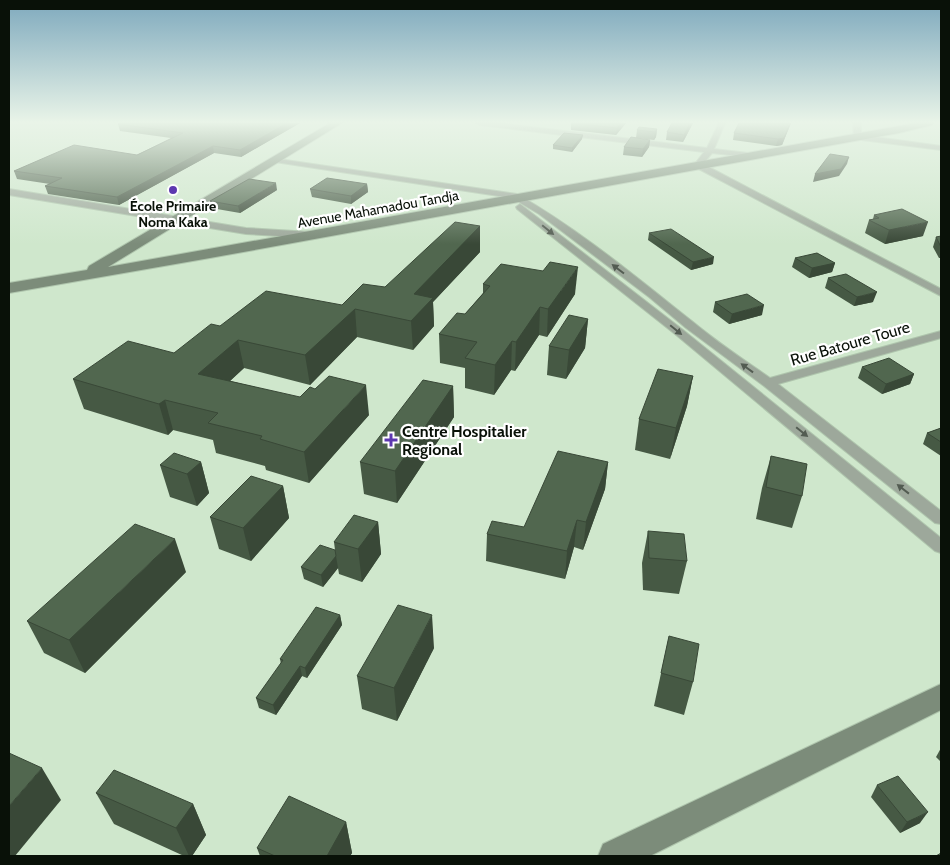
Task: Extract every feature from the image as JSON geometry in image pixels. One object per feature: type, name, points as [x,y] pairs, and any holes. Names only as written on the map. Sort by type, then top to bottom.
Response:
[{"type":"main road","points":[[86,274],[269,163]]},
{"type":"main road","name":"Avenue Mahamadou Tandja","points":[[9,288],[144,266],[709,163]]},
{"type":"main road","points":[[615,856],[941,696]]},
{"type":"street","points":[[296,163],[510,198],[534,207],[768,383],[941,519]]},
{"type":"street","points":[[698,165],[941,293]]},
{"type":"street","points":[[9,192],[246,231],[314,235]]},
{"type":"street","points":[[510,198],[686,338],[941,547]]},
{"type":"street","points":[[568,246],[584,243]]},
{"type":"street","name":"Rue Batoure Toure","points":[[768,383],[941,334]]},
{"type":"building","points":[[32,163],[180,163],[117,197],[45,186],[62,178],[14,171]]},
{"type":"building","points":[[823,163],[845,163],[841,169],[815,174]]},
{"type":"building","points":[[327,178],[367,184],[351,196],[310,189]]},
{"type":"building","points":[[249,179],[276,183],[238,206],[210,201]]},
{"type":"building","points":[[902,209],[928,222],[889,230],[869,220],[879,218],[874,215]]},
{"type":"building","points":[[455,222],[480,226],[414,294],[433,298],[411,321],[355,309],[305,355],[238,340],[198,374],[300,397],[310,387],[315,389],[329,376],[366,385],[304,452],[260,439],[262,436],[208,423],[218,413],[165,400],[159,404],[73,379],[128,341],[174,353],[211,324],[220,326],[266,291],[342,305],[363,284],[385,287]]},
{"type":"building","points":[[671,229],[714,257],[693,262],[649,233]]},
{"type":"building","points":[[941,236],[941,247],[936,237]]},
{"type":"building","points":[[817,253],[835,263],[812,268],[795,258]]},
{"type":"building","points":[[550,262],[578,267],[548,309],[540,307],[516,342],[512,341],[495,365],[465,358],[477,342],[439,334],[457,313],[465,314],[490,286],[483,284],[501,264],[543,271]]},
{"type":"building","points":[[846,274],[877,292],[857,297],[828,278]]},
{"type":"building","points":[[747,294],[764,305],[732,314],[715,302]]},
{"type":"building","points":[[569,315],[588,319],[569,350],[549,346]]},
{"type":"building","points":[[889,358],[914,374],[886,384],[862,367]]},
{"type":"building","points":[[658,369],[693,376],[676,428],[639,419]]},
{"type":"building","points":[[423,380],[453,386],[395,471],[360,462]]},
{"type":"building","points":[[941,428],[941,442],[927,433]]},
{"type":"building","points":[[558,451],[608,462],[586,522],[577,520],[567,551],[487,534],[492,521],[524,527]]},
{"type":"building","points":[[174,453],[201,462],[187,474],[160,465]]},
{"type":"building","points":[[771,456],[807,464],[802,496],[766,487]]},
{"type":"building","points":[[251,476],[283,486],[243,528],[210,517]]},
{"type":"building","points":[[354,515],[378,522],[358,549],[334,542]]},
{"type":"building","points":[[135,524],[175,539],[69,640],[27,621]]},
{"type":"building","points":[[648,531],[684,534],[687,561],[649,558]]},
{"type":"building","points":[[320,545],[335,550],[336,556],[321,575],[301,567]]},
{"type":"building","points":[[398,605],[432,615],[394,688],[357,676]]},
{"type":"building","points":[[316,607],[340,615],[305,668],[300,666],[273,705],[256,698],[283,660],[280,659]]},
{"type":"building","points":[[669,636],[699,644],[693,682],[661,673]]},
{"type":"building","points":[[9,753],[42,768],[9,806]]},
{"type":"building","points":[[114,770],[193,804],[176,828],[96,793]]},
{"type":"building","points":[[898,776],[928,812],[907,822],[877,785]]},
{"type":"building","points":[[289,796],[346,822],[327,856],[275,856],[257,848]]},
{"type":"place","name":"École Primaire Noma Kaka","points":[[173,190]]},
{"type":"place","name":"Centre Hospitalier Regional","points":[[391,440]]}]
